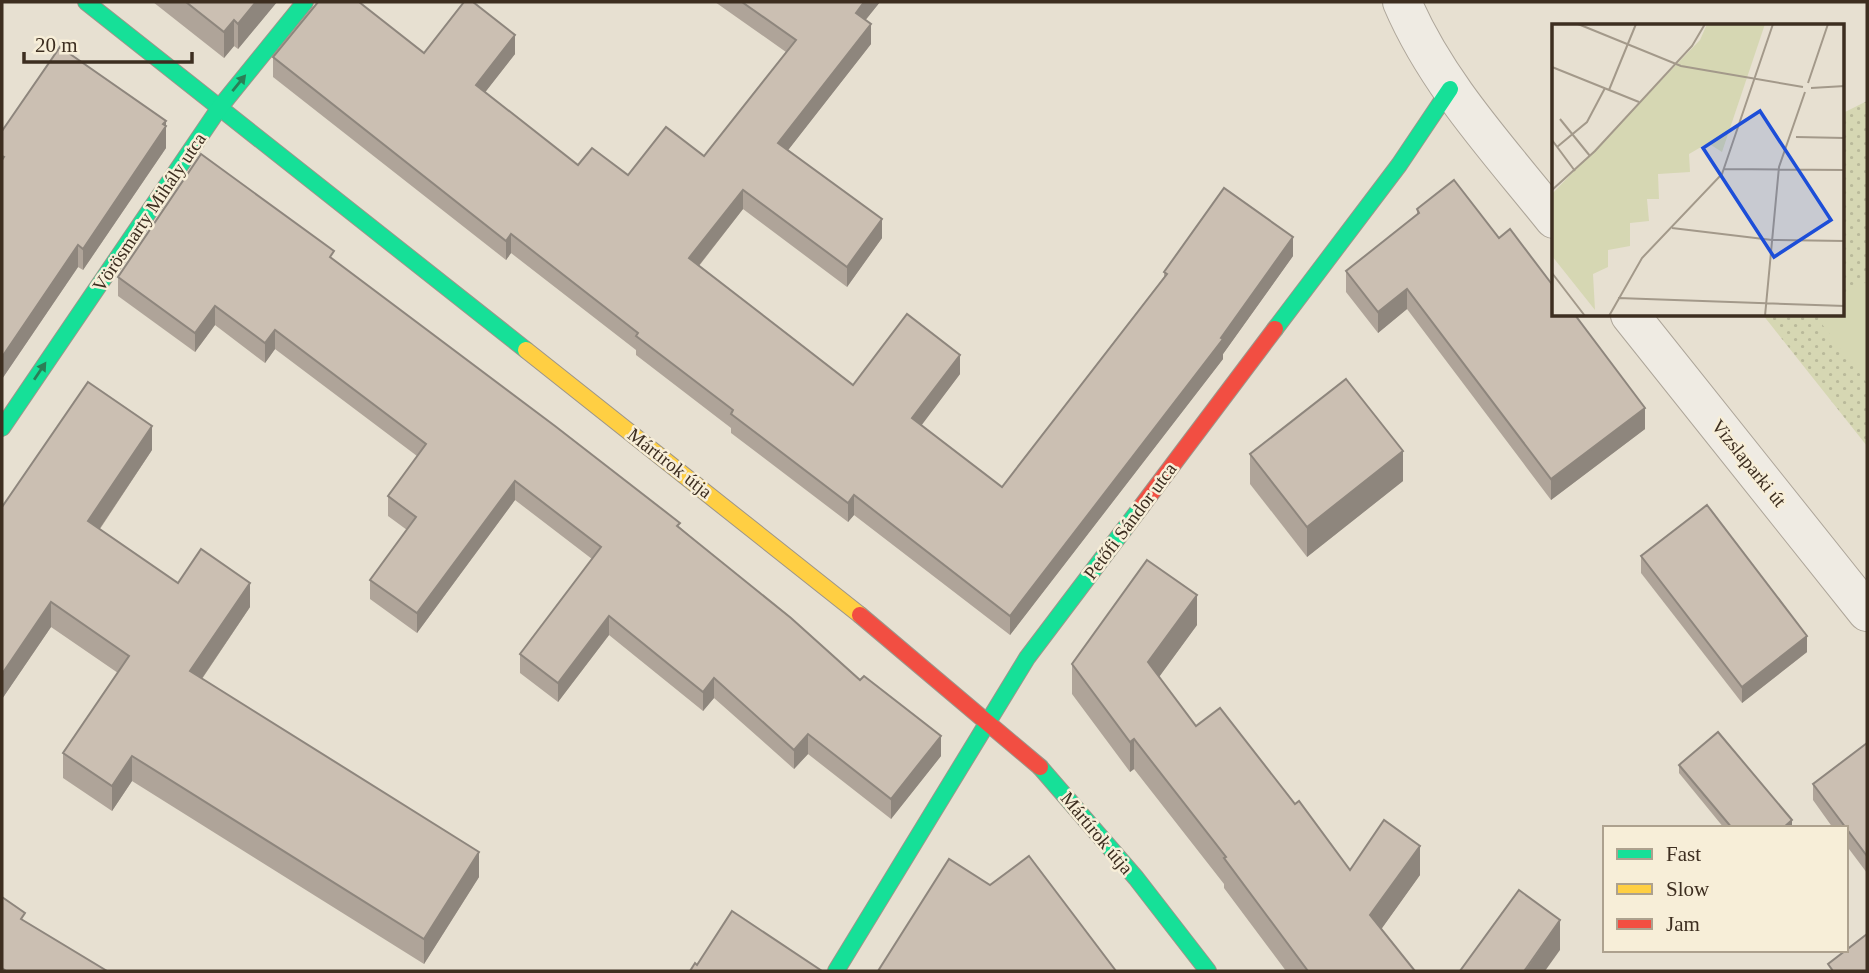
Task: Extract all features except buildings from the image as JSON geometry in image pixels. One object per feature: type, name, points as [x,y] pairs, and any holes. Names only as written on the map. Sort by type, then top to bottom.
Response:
[{"type":"street","name":"Mártírok útja","points":[[86,2],[850,606],[988,721],[1042,768],[1136,878],[1208,971]]},
{"type":"street","name":"Vörösmarty Mihály utca","points":[[2,428],[220,107],[305,2]]},
{"type":"street","points":[[1402,2],[1410,22],[1450,89],[1552,216]]},
{"type":"street","name":"Petőfi Sándor utca","points":[[836,971],[1027,658],[1399,165],[1450,89]]},
{"type":"street","name":"Vizslaparki út","points":[[1632,317],[1867,612]]},
{"type":"green space","points":[[1867,101],[1867,446],[1765,317],[1844,317],[1844,112]]},
{"type":"green space","points":[[1867,281],[1867,383],[1818,319],[1844,317],[1844,299]]},
{"type":"traffic: fast","points":[[86,2],[526,350]]},
{"type":"traffic: fast","points":[[2,428],[220,107],[305,2]]},
{"type":"traffic: fast","points":[[1275,329],[1399,165],[1450,89]]},
{"type":"traffic: fast","points":[[836,971],[1027,658],[1141,507]]},
{"type":"traffic: fast","points":[[1040,767],[1136,878],[1208,971]]},
{"type":"traffic: slow","points":[[526,350],[860,615]]},
{"type":"traffic: jam","points":[[1141,507],[1275,329]]},
{"type":"traffic: jam","points":[[860,615],[1040,767]]}]
